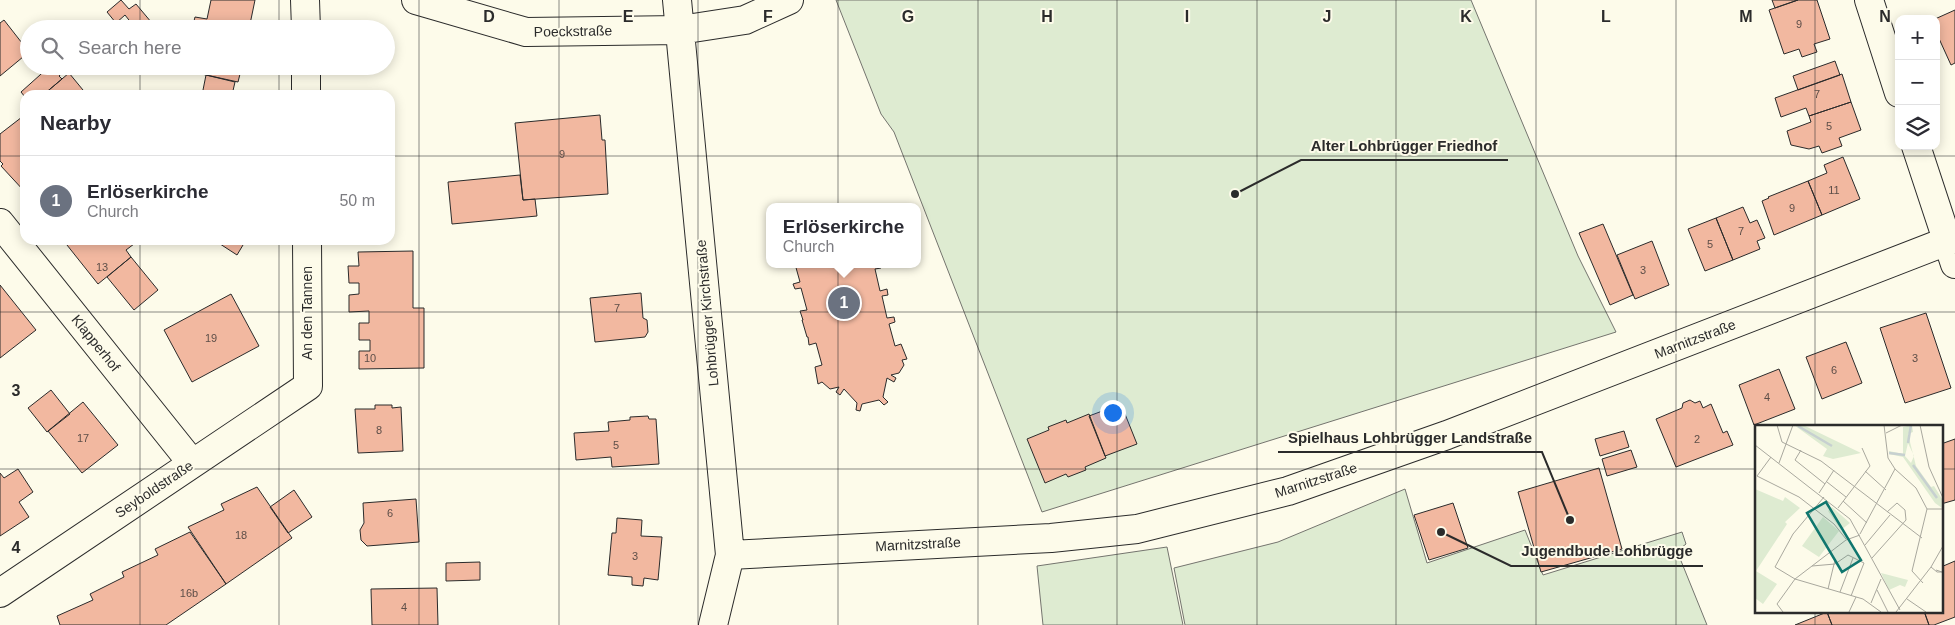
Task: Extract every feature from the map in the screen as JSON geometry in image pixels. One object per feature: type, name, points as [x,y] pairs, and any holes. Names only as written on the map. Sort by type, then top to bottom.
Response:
[{"type":"street","points":[[305,0],[306,20]]},
{"type":"street","name":"Poeckstraße","points":[[416,0],[526,32],[680,30],[745,20],[789,0]]},
{"type":"street","name":"Lohbrügger Kirchstraße","points":[[677,0],[730,555],[713,625]]},
{"type":"street","points":[[1869,0],[1895,80]]},
{"type":"street","points":[[306,75],[306,90]]},
{"type":"street","points":[[1917,150],[1952,248]]},
{"type":"street","name":"Klapperhof","points":[[0,223],[192,463]]},
{"type":"street","name":"An den Tannen","points":[[307,245],[308,386]]},
{"type":"street","name":"Marnitzstraße","points":[[730,555],[1051,538],[1136,529],[1288,491],[1447,435],[1952,248]]},
{"type":"street","name":"Seyboldstraße","points":[[0,593],[308,386]]},
{"type":"green space","points":[[836,0],[1471,0],[1578,256],[1616,332],[1042,512],[894,132],[881,114]]},
{"type":"green space","points":[[1405,489],[1427,563],[1525,530],[1543,575],[1682,532],[1686,544],[1677,551],[1707,625],[1185,625],[1174,568],[1278,542]]},
{"type":"green space","points":[[1167,547],[1183,625],[1043,625],[1037,566]]},
{"type":"building","points":[[121,0],[129,9],[136,4],[149,20],[129,20],[125,15],[119,20],[114,20],[107,12]]},
{"type":"building","points":[[211,0],[255,0],[251,20],[194,20],[195,17],[207,19]]},
{"type":"building","points":[[1772,0],[1798,0],[1775,8]]},
{"type":"building","points":[[1798,0],[1817,0],[1830,39],[1814,44],[1817,52],[1802,57],[1799,49],[1784,54],[1769,10]]},
{"type":"building","points":[[1955,10],[1955,63],[1951,65],[1940,41],[1940,17]]},
{"type":"building","points":[[4,20],[20,40],[20,59],[0,76],[0,23]]},
{"type":"building","points":[[1835,61],[1840,75],[1798,90],[1793,76]]},
{"type":"building","points":[[1842,74],[1851,102],[1809,116],[1806,108],[1781,117],[1775,98]]},
{"type":"building","points":[[40,75],[60,75],[62,79],[49,90],[23,90]]},
{"type":"building","points":[[67,75],[71,75],[83,90],[49,90]]},
{"type":"building","points":[[206,75],[240,75],[238,82]]},
{"type":"building","points":[[206,75],[235,82],[233,90],[203,90]]},
{"type":"building","points":[[1851,102],[1861,130],[1839,138],[1842,146],[1822,153],[1819,146],[1809,149],[1791,145],[1787,131],[1811,122],[1809,116]]},
{"type":"building","points":[[600,115],[602,140],[605,140],[608,194],[523,200],[515,123]]},
{"type":"building","points":[[20,119],[20,187],[1,166],[3,164],[0,161],[0,134]]},
{"type":"building","points":[[1843,157],[1860,199],[1822,215],[1808,181],[1827,173],[1824,165]]},
{"type":"building","points":[[520,175],[523,200],[535,199],[537,216],[452,224],[448,182]]},
{"type":"building","points":[[1808,181],[1822,215],[1774,235],[1762,201]]},
{"type":"building","points":[[1743,207],[1750,223],[1757,220],[1765,238],[1757,241],[1760,249],[1733,260],[1716,218]]},
{"type":"building","points":[[1716,218],[1733,260],[1705,271],[1688,229]]},
{"type":"building","points":[[1603,224],[1633,295],[1610,305],[1579,233]]},
{"type":"building","points":[[1652,241],[1669,285],[1635,299],[1617,255]]},
{"type":"building","points":[[67,245],[133,245],[126,250],[131,257],[98,284]]},
{"type":"building","points":[[222,245],[243,245],[237,255]]},
{"type":"building","points":[[413,251],[413,308],[424,308],[424,368],[359,369],[359,351],[370,351],[370,340],[359,340],[359,323],[369,323],[369,311],[349,312],[349,295],[359,294],[359,283],[349,283],[348,266],[359,266],[358,252]]},
{"type":"building","points":[[131,257],[158,290],[134,310],[107,277]]},
{"type":"building","points":[[796,268],[881,268],[875,269],[880,291],[887,289],[888,295],[882,296],[887,318],[894,317],[895,322],[889,324],[895,346],[901,344],[907,359],[902,360],[904,365],[899,373],[891,375],[896,378],[894,382],[887,378],[883,397],[888,402],[884,405],[879,400],[862,404],[860,411],[856,410],[857,403],[844,389],[840,395],[836,392],[839,387],[830,389],[822,382],[818,384],[815,367],[822,365],[816,343],[809,345],[802,320],[800,311],[807,310],[801,288],[795,289],[793,284],[800,282]]},
{"type":"building","points":[[0,285],[36,330],[0,358]]},
{"type":"building","points":[[641,293],[643,318],[647,320],[648,332],[645,337],[595,342],[590,298]]},
{"type":"building","points":[[231,294],[259,346],[192,382],[164,330]]},
{"type":"building","points":[[1926,313],[1951,388],[1905,403],[1880,328]]},
{"type":"building","points":[[1846,342],[1862,383],[1822,399],[1806,357]]},
{"type":"building","points":[[1779,369],[1795,409],[1754,425],[1739,385]]},
{"type":"building","points":[[51,390],[70,414],[47,432],[28,408]]},
{"type":"building","points":[[1690,400],[1695,403],[1700,401],[1703,408],[1711,404],[1723,433],[1727,431],[1733,445],[1676,467],[1656,419],[1682,408],[1683,403]]},
{"type":"building","points":[[83,402],[118,445],[82,473],[48,431]]},
{"type":"building","points":[[1121,404],[1137,444],[1105,456],[1089,416]]},
{"type":"building","points":[[375,405],[392,405],[392,408],[401,407],[403,451],[358,453],[355,409],[375,409]]},
{"type":"building","points":[[1089,414],[1106,458],[1085,467],[1086,470],[1068,477],[1066,474],[1045,483],[1027,439],[1049,430],[1048,427],[1066,420],[1067,423]]},
{"type":"building","points":[[648,416],[649,419],[656,419],[659,464],[612,467],[611,457],[576,460],[574,433],[609,431],[608,422],[630,420],[630,417]]},
{"type":"building","points":[[1624,431],[1629,447],[1600,456],[1595,439]]},
{"type":"building","points":[[1955,439],[1955,500],[1942,504],[1942,444]]},
{"type":"building","points":[[1631,450],[1637,467],[1607,476],[1602,459]]},
{"type":"building","points":[[1599,468],[1622,549],[1541,572],[1518,492]]},
{"type":"building","points":[[18,469],[33,492],[19,502],[29,517],[0,536],[0,473],[4,478]]},
{"type":"building","points":[[257,487],[292,538],[226,584],[188,527],[224,510],[221,504]]},
{"type":"building","points":[[294,490],[312,517],[288,533],[270,507]]},
{"type":"building","points":[[416,499],[419,542],[367,546],[361,540],[360,530],[364,523],[363,503]]},
{"type":"building","points":[[1453,503],[1468,548],[1429,560],[1414,515]]},
{"type":"building","points":[[617,518],[642,520],[641,536],[662,537],[658,580],[644,578],[643,586],[632,585],[632,577],[608,575],[612,533],[616,533]]},
{"type":"building","points":[[190,532],[226,584],[166,625],[60,625],[57,616],[93,600],[90,594],[124,577],[122,572],[158,555],[155,549]]},
{"type":"building","points":[[1955,561],[1955,617],[1929,625],[1924,612],[1942,612],[1942,567]]},
{"type":"building","points":[[480,562],[480,580],[446,581],[446,563]]},
{"type":"building","points":[[437,588],[438,625],[372,625],[371,589]]},
{"type":"building","points":[[1827,612],[1924,612],[1929,625],[1832,625]]},
{"type":"building","points":[[1827,612],[1832,625],[1795,625]]},
{"type":"place","name":"Alter Lohbrügger Friedhof","points":[[1235,194]]},
{"type":"place","name":"Erlöserkirche","points":[[844,303]]},
{"type":"place","name":"Spielhaus Lohbrügger Landstraße","points":[[1570,520]]},
{"type":"place","name":"Jugendbude Lohbrügge","points":[[1441,532]]}]
